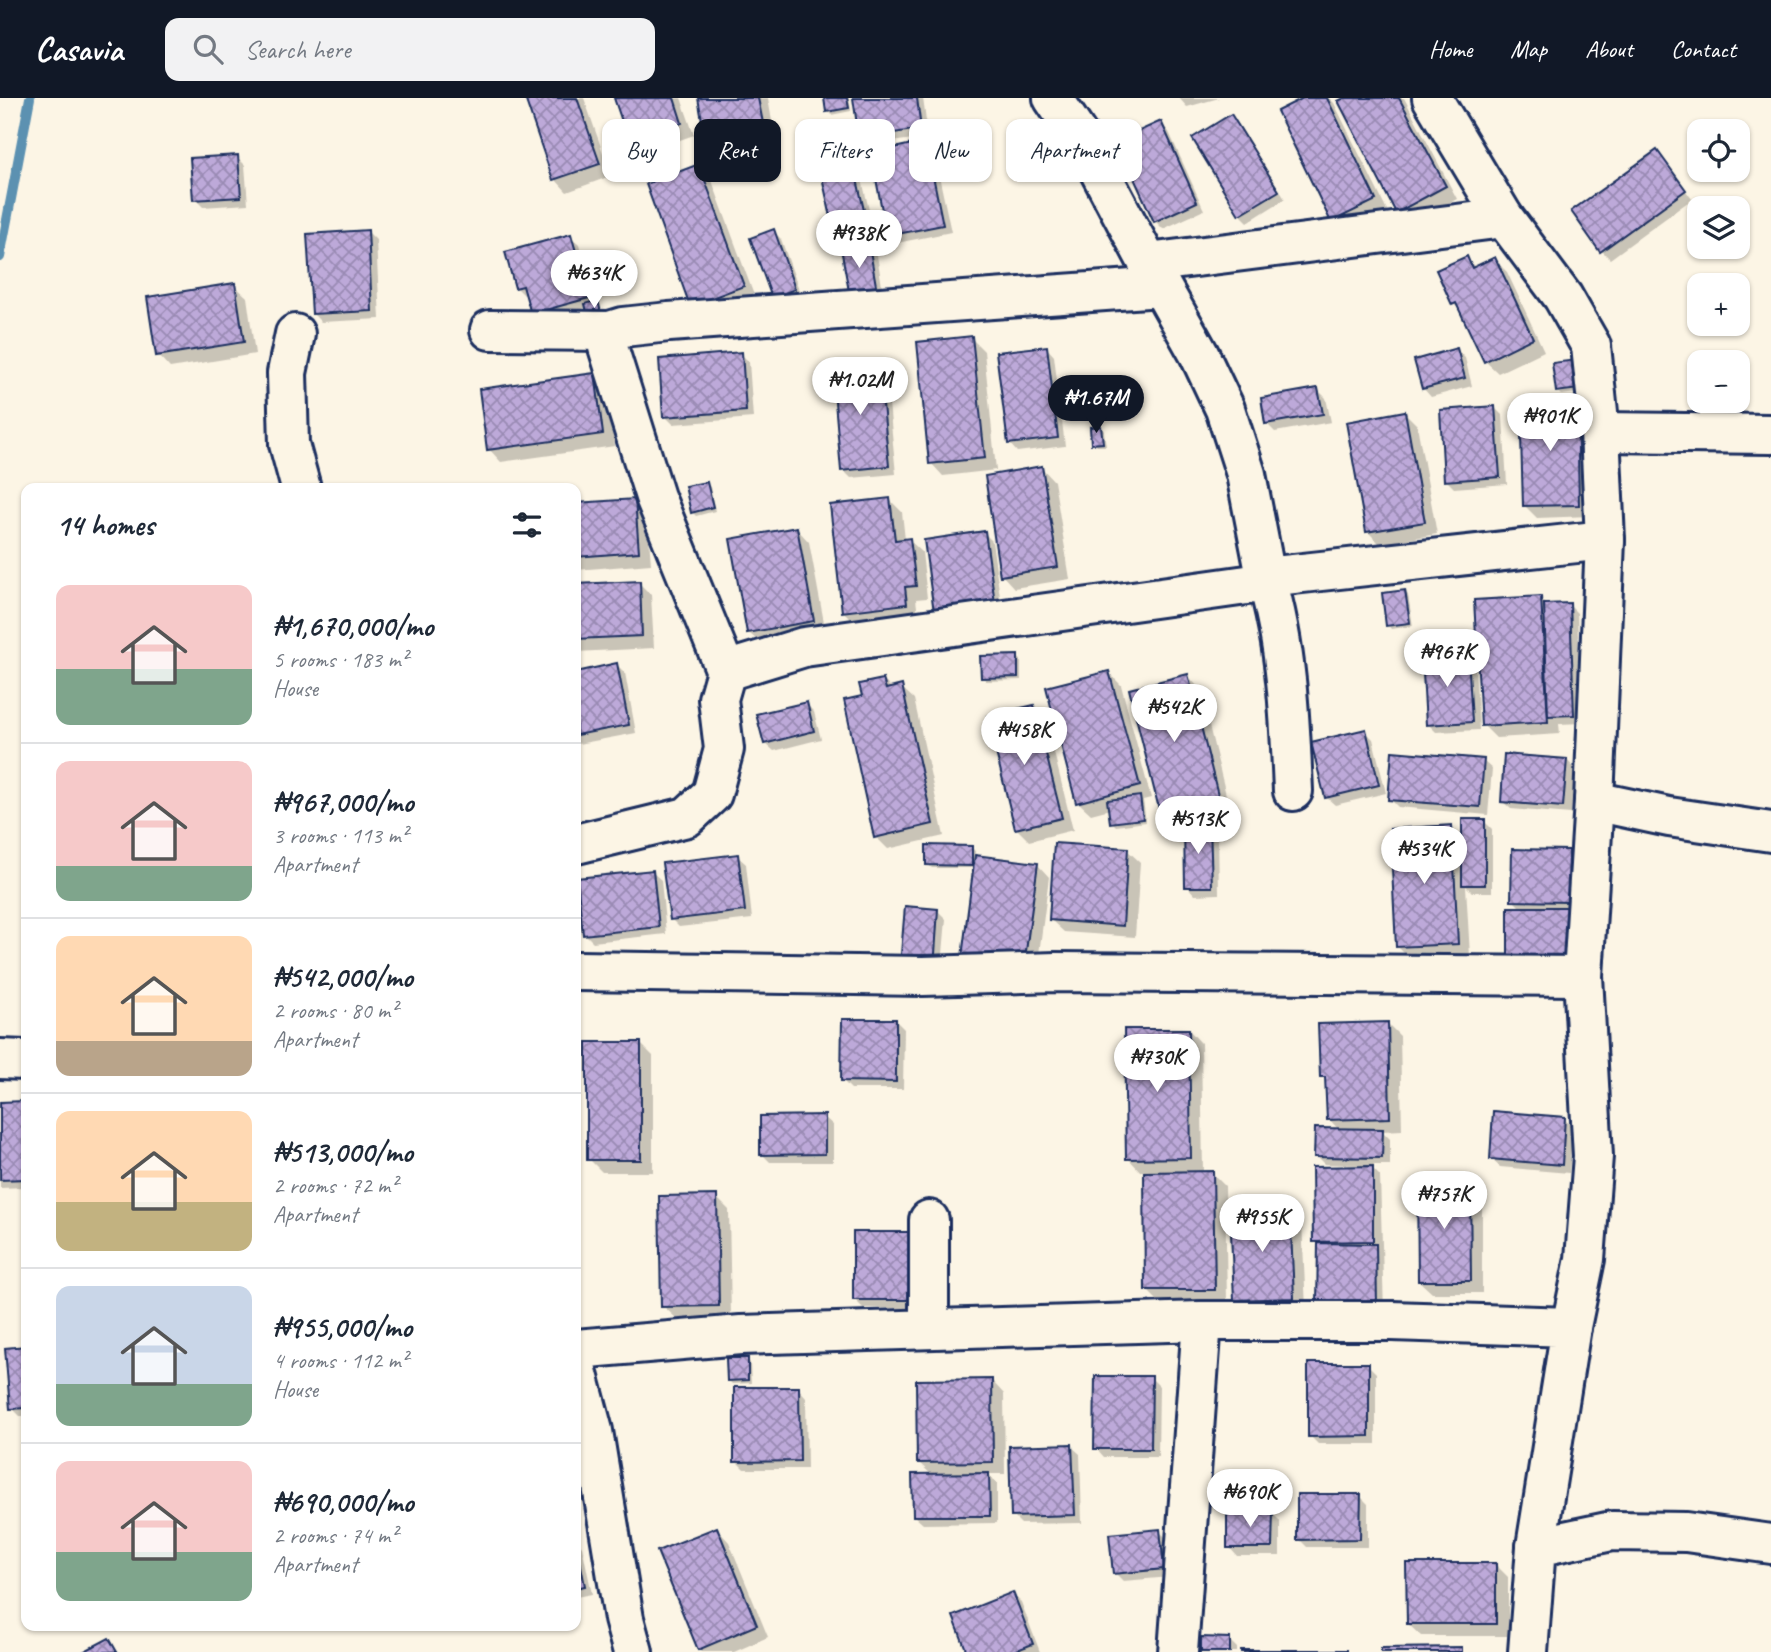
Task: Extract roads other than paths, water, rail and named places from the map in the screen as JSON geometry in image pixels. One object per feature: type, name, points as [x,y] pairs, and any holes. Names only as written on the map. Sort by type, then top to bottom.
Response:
[{"type":"street","points":[[1053,98],[1090,153],[1199,354],[1225,409],[1246,474],[1266,577],[1277,615],[1284,659],[1293,790]]},
{"type":"street","points":[[1432,98],[1504,218],[1563,297],[1591,346],[1600,432],[1605,540],[1594,801],[1583,976],[1593,1156],[1585,1259],[1571,1327],[1536,1547],[1528,1652]]},
{"type":"street","points":[[490,330],[610,331],[669,322],[1154,275],[1504,218]]},
{"type":"street","points":[[581,843],[687,817],[712,794],[724,749],[718,699],[726,671],[655,497],[608,347],[610,331]]},
{"type":"street","points":[[295,334],[287,373],[289,444],[300,483]]},
{"type":"street","points":[[1600,432],[1771,434]]},
{"type":"street","points":[[726,671],[804,647],[1254,584],[1266,577],[1605,540]]},
{"type":"street","points":[[1594,801],[1669,817],[1771,832]]},
{"type":"street","points":[[581,971],[923,976],[1056,972],[1583,976]]},
{"type":"street","points":[[0,1059],[21,1060]]},
{"type":"street","points":[[929,1220],[929,1327]]},
{"type":"street","points":[[581,1349],[741,1335],[929,1327],[1202,1321],[1392,1321],[1571,1327]]},
{"type":"street","points":[[1178,1652],[1202,1321]]},
{"type":"street","points":[[581,1386],[593,1431],[624,1619],[633,1652]]},
{"type":"street","points":[[1536,1547],[1612,1531],[1686,1532],[1771,1544]]},
{"type":"waterway","points":[[0,257],[30,98]]}]
